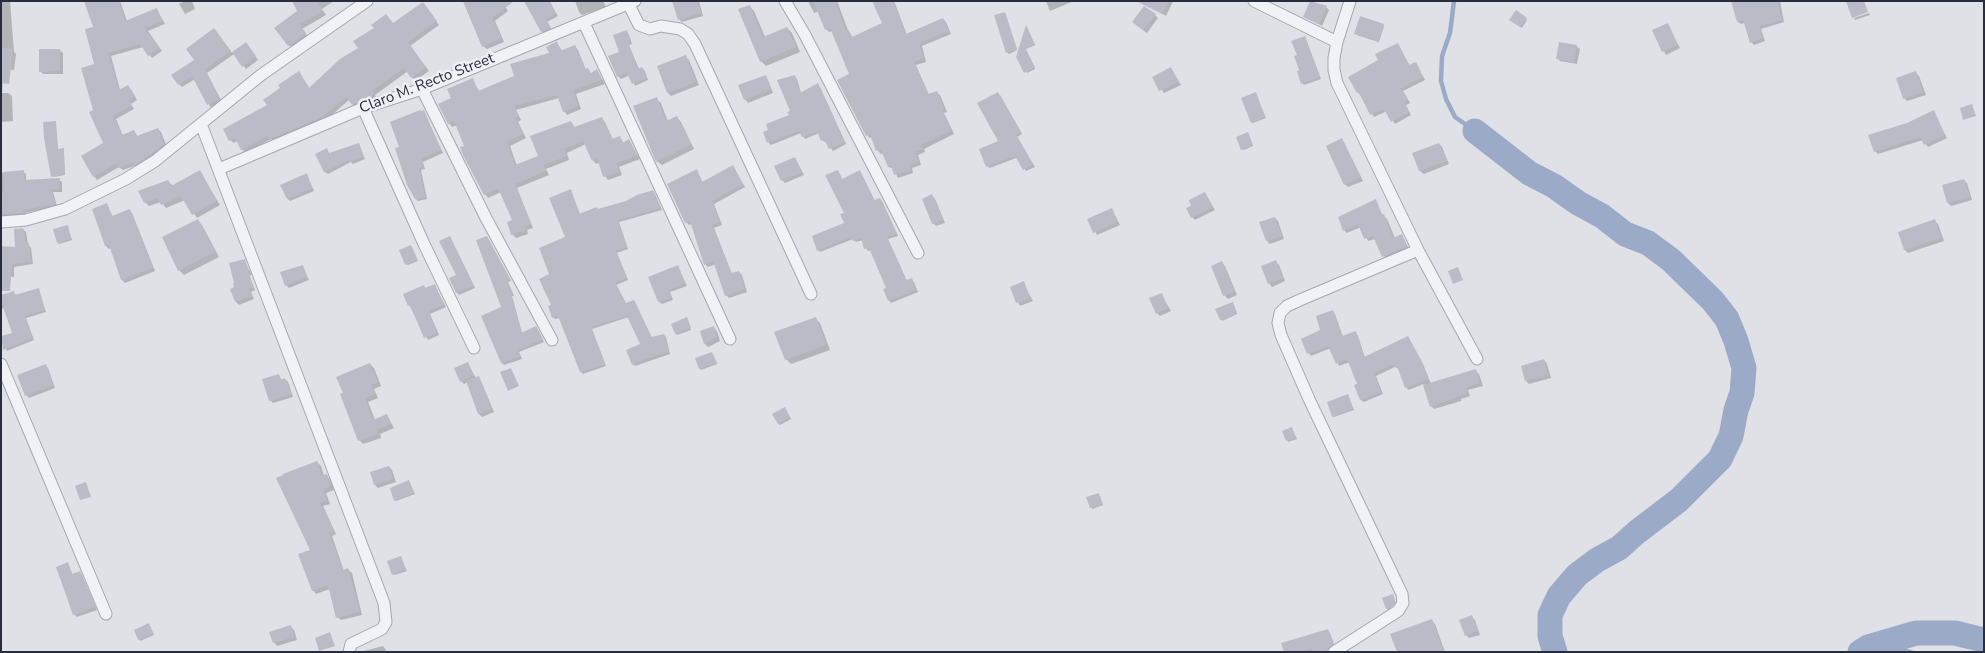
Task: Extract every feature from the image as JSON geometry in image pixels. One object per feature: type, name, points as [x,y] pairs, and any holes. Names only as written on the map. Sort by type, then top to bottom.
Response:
[{"type":"street","points":[[784,1],[805,34],[918,253]]},
{"type":"street","points":[[1254,1],[1337,42]]},
{"type":"street","points":[[1350,1],[1334,58],[1337,83],[1418,250],[1477,359]]},
{"type":"street","points":[[1,222],[26,220],[65,209],[126,179],[156,161],[261,75],[364,2]]},
{"type":"street","points":[[632,3],[639,25],[650,29],[661,26],[680,29],[688,34],[695,44],[811,294]]},
{"type":"street","name":"Claro M. Recto Street","points":[[220,168],[363,108],[422,88],[632,3]]},
{"type":"street","points":[[584,23],[730,339]]},
{"type":"street","points":[[422,88],[486,218],[552,340]]},
{"type":"street","points":[[363,108],[424,244],[474,348]]},
{"type":"street","points":[[201,124],[220,168],[373,572],[386,613],[386,622],[382,628],[351,644],[349,652]]},
{"type":"street","points":[[1334,652],[1398,612],[1403,604],[1402,594],[1309,399],[1281,335],[1278,323],[1280,313],[1287,306],[1418,250]]},
{"type":"street","points":[[1,364],[106,614]]},
{"type":"water","points":[[1895,645],[1914,651],[1916,652],[1883,652]]},
{"type":"building","points":[[84,1],[119,1],[125,21],[157,8],[162,21],[145,28],[159,48],[148,56],[140,44],[108,53],[119,90],[128,85],[135,96],[129,100],[132,105],[113,116],[122,135],[134,130],[137,136],[158,128],[164,144],[135,165],[134,162],[118,168],[117,163],[93,177],[81,156],[103,143],[89,112],[93,110],[81,68],[94,64],[85,29],[93,27]]},
{"type":"building","points":[[292,1],[317,1],[323,11],[299,24],[306,33],[288,46],[274,28],[297,11]]},
{"type":"building","points":[[463,1],[514,1],[492,18],[501,38],[482,47]]},
{"type":"building","points":[[524,1],[550,1],[556,13],[546,19],[551,28],[541,32]]},
{"type":"building","points":[[672,1],[697,1],[701,13],[678,20]]},
{"type":"building","points":[[813,1],[835,1],[846,30],[848,29],[852,37],[882,23],[872,1],[893,1],[906,34],[943,18],[949,31],[919,43],[924,58],[914,62],[928,94],[937,91],[944,109],[942,110],[952,130],[921,145],[923,149],[915,152],[919,162],[909,165],[911,170],[894,175],[891,166],[888,167],[881,150],[876,151],[870,134],[866,136],[837,80],[849,74],[830,28],[825,30]]},
{"type":"building","points":[[1136,1],[1169,1],[1162,14]]},
{"type":"building","points":[[1310,1],[1327,6],[1319,24],[1303,17]]},
{"type":"building","points":[[1731,1],[1777,1],[1782,20],[1759,26],[1763,38],[1750,43],[1743,20],[1737,22]]},
{"type":"building","points":[[1846,1],[1864,1],[1868,12],[1852,18]]},
{"type":"building","points":[[423,2],[437,21],[408,42],[426,67],[411,78],[404,68],[372,91],[374,93],[365,100],[352,105],[346,97],[322,117],[270,139],[268,136],[241,150],[235,138],[229,141],[223,129],[267,105],[263,100],[280,88],[278,85],[299,71],[309,88],[340,59],[358,48],[353,41],[374,28],[371,25],[386,14],[393,23]]},
{"type":"building","points":[[750,5],[763,37],[787,27],[796,47],[760,62],[738,9]]},
{"type":"building","points":[[1144,6],[1156,14],[1143,30],[1132,22]]},
{"type":"building","points":[[1516,10],[1527,18],[1520,27],[1509,20]]},
{"type":"building","points":[[1005,12],[1017,49],[1006,53],[994,15]]},
{"type":"building","points":[[1360,16],[1384,24],[1378,42],[1354,34]]},
{"type":"building","points":[[1668,23],[1678,45],[1662,52],[1652,30]]},
{"type":"building","points":[[1026,25],[1034,44],[1025,48],[1035,67],[1024,73],[1016,57]]},
{"type":"building","points":[[214,28],[231,51],[205,69],[219,99],[207,105],[192,76],[178,85],[171,75],[194,60],[186,49]]},
{"type":"building","points":[[627,30],[630,41],[628,42],[638,69],[642,67],[647,78],[632,84],[627,73],[617,77],[608,56],[619,52],[613,35]]},
{"type":"building","points":[[1305,36],[1320,77],[1301,84],[1294,56],[1297,55],[1291,41]]},
{"type":"building","points":[[557,41],[560,51],[575,45],[585,69],[588,68],[591,73],[597,69],[602,80],[573,90],[578,106],[563,112],[557,95],[514,106],[519,116],[515,118],[523,134],[507,142],[515,165],[538,156],[530,136],[571,121],[574,127],[602,117],[612,139],[620,136],[623,143],[629,139],[637,155],[617,163],[619,172],[603,177],[597,158],[592,161],[583,141],[564,149],[567,156],[544,165],[546,171],[515,184],[531,224],[525,226],[526,230],[511,235],[507,222],[512,220],[498,188],[484,195],[463,155],[460,147],[464,146],[454,121],[448,124],[438,104],[451,98],[447,89],[473,78],[478,91],[514,76],[510,64],[549,53],[546,47]]},
{"type":"building","points":[[246,42],[256,56],[242,67],[232,52]]},
{"type":"building","points":[[1559,42],[1577,45],[1574,62],[1556,59]]},
{"type":"building","points":[[1398,43],[1409,65],[1416,62],[1423,77],[1401,88],[1408,99],[1404,102],[1409,112],[1391,122],[1384,109],[1370,115],[1359,92],[1357,93],[1348,77],[1378,60],[1375,54]]},
{"type":"building","points":[[1,48],[13,49],[9,84],[1,83]]},
{"type":"building","points":[[39,49],[60,49],[60,71],[39,72]]},
{"type":"building","points":[[686,55],[696,82],[667,93],[657,66]]},
{"type":"building","points":[[1171,67],[1179,82],[1159,91],[1152,77]]},
{"type":"building","points":[[1916,71],[1923,92],[1903,99],[1896,78]]},
{"type":"building","points":[[766,75],[771,90],[744,100],[738,85]]},
{"type":"building","points":[[795,75],[800,93],[818,83],[845,142],[829,149],[824,139],[821,141],[817,131],[802,137],[799,131],[767,143],[763,132],[768,130],[766,124],[789,115],[787,112],[790,111],[777,80]]},
{"type":"building","points":[[998,92],[1021,132],[1016,134],[1033,164],[1023,170],[1015,156],[986,167],[979,149],[998,141],[977,103]]},
{"type":"building","points":[[1256,92],[1265,117],[1251,123],[1241,98]]},
{"type":"building","points":[[657,97],[666,121],[677,116],[691,144],[656,162],[633,106]]},
{"type":"building","points":[[1972,104],[1976,116],[1963,120],[1960,108]]},
{"type":"building","points":[[424,110],[441,150],[421,159],[424,166],[419,168],[425,197],[415,199],[407,185],[395,148],[399,147],[390,122]]},
{"type":"building","points":[[1934,110],[1945,135],[1924,145],[1920,137],[1874,152],[1868,135],[1907,123]]},
{"type":"building","points":[[56,121],[58,149],[64,148],[64,174],[51,177],[43,122]]},
{"type":"building","points":[[1248,132],[1253,145],[1241,150],[1236,137]]},
{"type":"building","points":[[1342,138],[1361,177],[1344,185],[1326,146]]},
{"type":"building","points":[[359,143],[364,157],[349,162],[349,160],[324,172],[315,154],[327,148],[329,153]]},
{"type":"building","points":[[1439,143],[1447,161],[1419,171],[1412,153]]},
{"type":"building","points":[[795,157],[802,172],[781,181],[774,166]]},
{"type":"building","points":[[733,165],[743,184],[712,201],[720,222],[712,225],[731,273],[739,271],[745,289],[725,296],[713,261],[704,265],[690,221],[685,223],[667,184],[697,169],[702,182]]},
{"type":"building","points":[[24,170],[24,180],[60,178],[59,189],[51,189],[55,204],[23,210],[23,213],[1,214],[1,192],[4,192],[3,172]]},
{"type":"building","points":[[200,170],[217,201],[192,215],[181,196],[161,205],[158,198],[144,203],[138,191],[168,180],[171,186]]},
{"type":"building","points":[[838,170],[842,179],[860,170],[874,200],[880,198],[896,234],[887,237],[906,280],[912,278],[916,290],[888,301],[883,289],[886,288],[869,248],[864,249],[861,238],[853,241],[851,237],[817,251],[812,236],[844,223],[840,214],[844,213],[825,175]]},
{"type":"building","points":[[307,173],[312,188],[287,199],[280,185]]},
{"type":"building","points":[[1964,179],[1970,197],[1947,203],[1942,185]]},
{"type":"building","points":[[571,189],[579,214],[597,207],[598,209],[626,201],[653,190],[661,208],[618,220],[627,247],[616,251],[627,278],[615,282],[626,303],[634,300],[651,337],[664,334],[669,352],[632,365],[626,350],[640,344],[627,316],[591,327],[605,364],[580,372],[558,316],[552,318],[548,306],[551,305],[539,279],[549,274],[539,248],[565,237],[549,198]]},
{"type":"building","points":[[1205,192],[1213,207],[1191,218],[1186,208],[1191,206],[1189,200]]},
{"type":"building","points":[[932,194],[943,220],[932,224],[922,199]]},
{"type":"building","points":[[1376,199],[1393,238],[1402,234],[1407,246],[1382,257],[1373,236],[1364,239],[1358,224],[1343,231],[1338,217]]},
{"type":"building","points":[[107,203],[112,216],[130,209],[153,268],[121,280],[109,245],[105,246],[92,209]]},
{"type":"building","points":[[1112,208],[1118,222],[1093,233],[1087,219]]},
{"type":"building","points":[[1275,217],[1282,236],[1266,241],[1259,222]]},
{"type":"building","points":[[198,219],[215,252],[178,271],[162,237]]},
{"type":"building","points":[[1935,219],[1941,238],[1904,250],[1898,232]]},
{"type":"building","points":[[68,225],[71,239],[57,243],[53,229]]},
{"type":"building","points":[[23,228],[26,244],[29,243],[31,262],[12,264],[10,291],[1,291],[1,246],[15,247],[14,229]]},
{"type":"building","points":[[450,236],[474,286],[456,293],[449,278],[456,275],[439,241]]},
{"type":"building","points":[[487,236],[510,279],[507,280],[512,293],[521,333],[536,326],[543,339],[518,350],[520,356],[501,363],[481,316],[501,307],[476,240]]},
{"type":"building","points":[[411,245],[417,260],[405,265],[399,250]]},
{"type":"building","points":[[245,259],[253,287],[249,289],[252,296],[235,302],[230,289],[234,287],[234,283],[229,263]]},
{"type":"building","points":[[1276,260],[1283,278],[1268,284],[1261,266]]},
{"type":"building","points":[[1222,261],[1235,292],[1223,296],[1211,266]]},
{"type":"building","points":[[303,265],[307,277],[285,286],[280,272]]},
{"type":"building","points":[[678,265],[685,283],[669,290],[671,298],[658,302],[648,277]]},
{"type":"building","points":[[1458,267],[1463,280],[1453,284],[1448,271]]},
{"type":"building","points":[[1024,281],[1030,298],[1016,303],[1010,287]]},
{"type":"building","points":[[435,284],[444,305],[429,311],[437,333],[424,338],[410,305],[408,306],[403,294],[424,285],[425,288]]},
{"type":"building","points":[[39,288],[45,310],[25,316],[32,338],[3,350],[1,336],[12,333],[1,301],[1,295],[14,291],[15,295]]},
{"type":"building","points":[[1162,293],[1168,308],[1156,314],[1149,298]]},
{"type":"building","points":[[1233,302],[1237,313],[1220,320],[1215,309]]},
{"type":"building","points":[[1333,310],[1342,336],[1356,331],[1364,357],[1408,336],[1421,360],[1428,379],[1405,388],[1397,366],[1394,367],[1393,364],[1374,373],[1381,392],[1360,400],[1354,385],[1357,384],[1347,359],[1336,364],[1328,346],[1307,354],[1301,339],[1320,330],[1316,316]]},
{"type":"building","points":[[687,317],[691,328],[675,334],[671,324]]},
{"type":"building","points":[[816,317],[826,345],[785,360],[774,332]]},
{"type":"building","points":[[714,326],[717,337],[704,344],[700,331]]},
{"type":"building","points":[[712,352],[717,363],[699,369],[695,358]]},
{"type":"building","points":[[1544,359],[1548,375],[1525,381],[1521,366]]},
{"type":"building","points":[[468,362],[474,375],[460,382],[454,368]]},
{"type":"building","points":[[370,363],[378,382],[371,385],[375,394],[365,398],[373,420],[387,414],[391,424],[377,430],[378,434],[358,441],[340,394],[343,393],[336,377]]},
{"type":"building","points":[[46,364],[53,385],[25,396],[17,375]]},
{"type":"building","points":[[511,368],[519,386],[508,391],[500,372]]},
{"type":"building","points":[[1476,369],[1480,383],[1466,387],[1468,393],[1430,407],[1423,385]]},
{"type":"building","points":[[279,374],[281,380],[285,378],[291,394],[269,401],[262,379]]},
{"type":"building","points":[[479,376],[492,409],[478,414],[466,381]]},
{"type":"building","points":[[1348,394],[1353,409],[1332,417],[1327,402]]},
{"type":"building","points":[[785,407],[790,417],[778,424],[772,414]]},
{"type":"building","points":[[1292,427],[1296,438],[1286,441],[1282,431]]},
{"type":"building","points":[[317,461],[322,475],[327,474],[331,486],[323,489],[327,500],[320,503],[334,531],[329,533],[343,570],[348,568],[360,611],[336,618],[328,585],[312,591],[298,554],[310,550],[276,478]]},
{"type":"building","points":[[389,466],[393,479],[374,485],[370,472]]},
{"type":"building","points":[[409,480],[414,493],[394,501],[390,488]]},
{"type":"building","points":[[86,482],[91,497],[80,500],[75,486]]},
{"type":"building","points":[[1099,493],[1102,504],[1090,508],[1086,497]]},
{"type":"building","points":[[401,556],[406,570],[392,575],[387,561]]},
{"type":"building","points":[[68,562],[72,574],[80,571],[95,607],[73,615],[56,567]]},
{"type":"building","points":[[1393,594],[1395,601],[1393,606],[1386,609],[1382,598]]},
{"type":"building","points":[[1472,615],[1478,631],[1465,636],[1459,620]]},
{"type":"building","points":[[1432,619],[1444,652],[1397,652],[1390,634]]},
{"type":"building","points":[[149,623],[153,634],[138,640],[134,630]]},
{"type":"building","points":[[291,625],[294,637],[273,643],[269,632]]},
{"type":"building","points":[[1328,629],[1333,644],[1328,648],[1327,652],[1313,652],[1312,648],[1301,652],[1284,652],[1281,643]]},
{"type":"building","points":[[330,632],[335,646],[319,651],[315,638]]},
{"type":"waterway","points":[[1454,1],[1450,33],[1442,56],[1441,81],[1446,99],[1455,117],[1475,131]]},
{"type":"waterway","points":[[1475,131],[1529,173],[1602,216],[1625,234],[1648,243],[1671,260],[1713,301],[1727,319],[1744,368],[1742,393],[1736,410],[1731,436],[1720,459],[1679,500],[1619,548],[1597,560],[1577,575],[1559,596],[1550,615],[1550,636],[1555,652]]},
{"type":"waterway","points":[[1860,652],[1868,647],[1916,633],[1955,633],[1984,640]]}]
